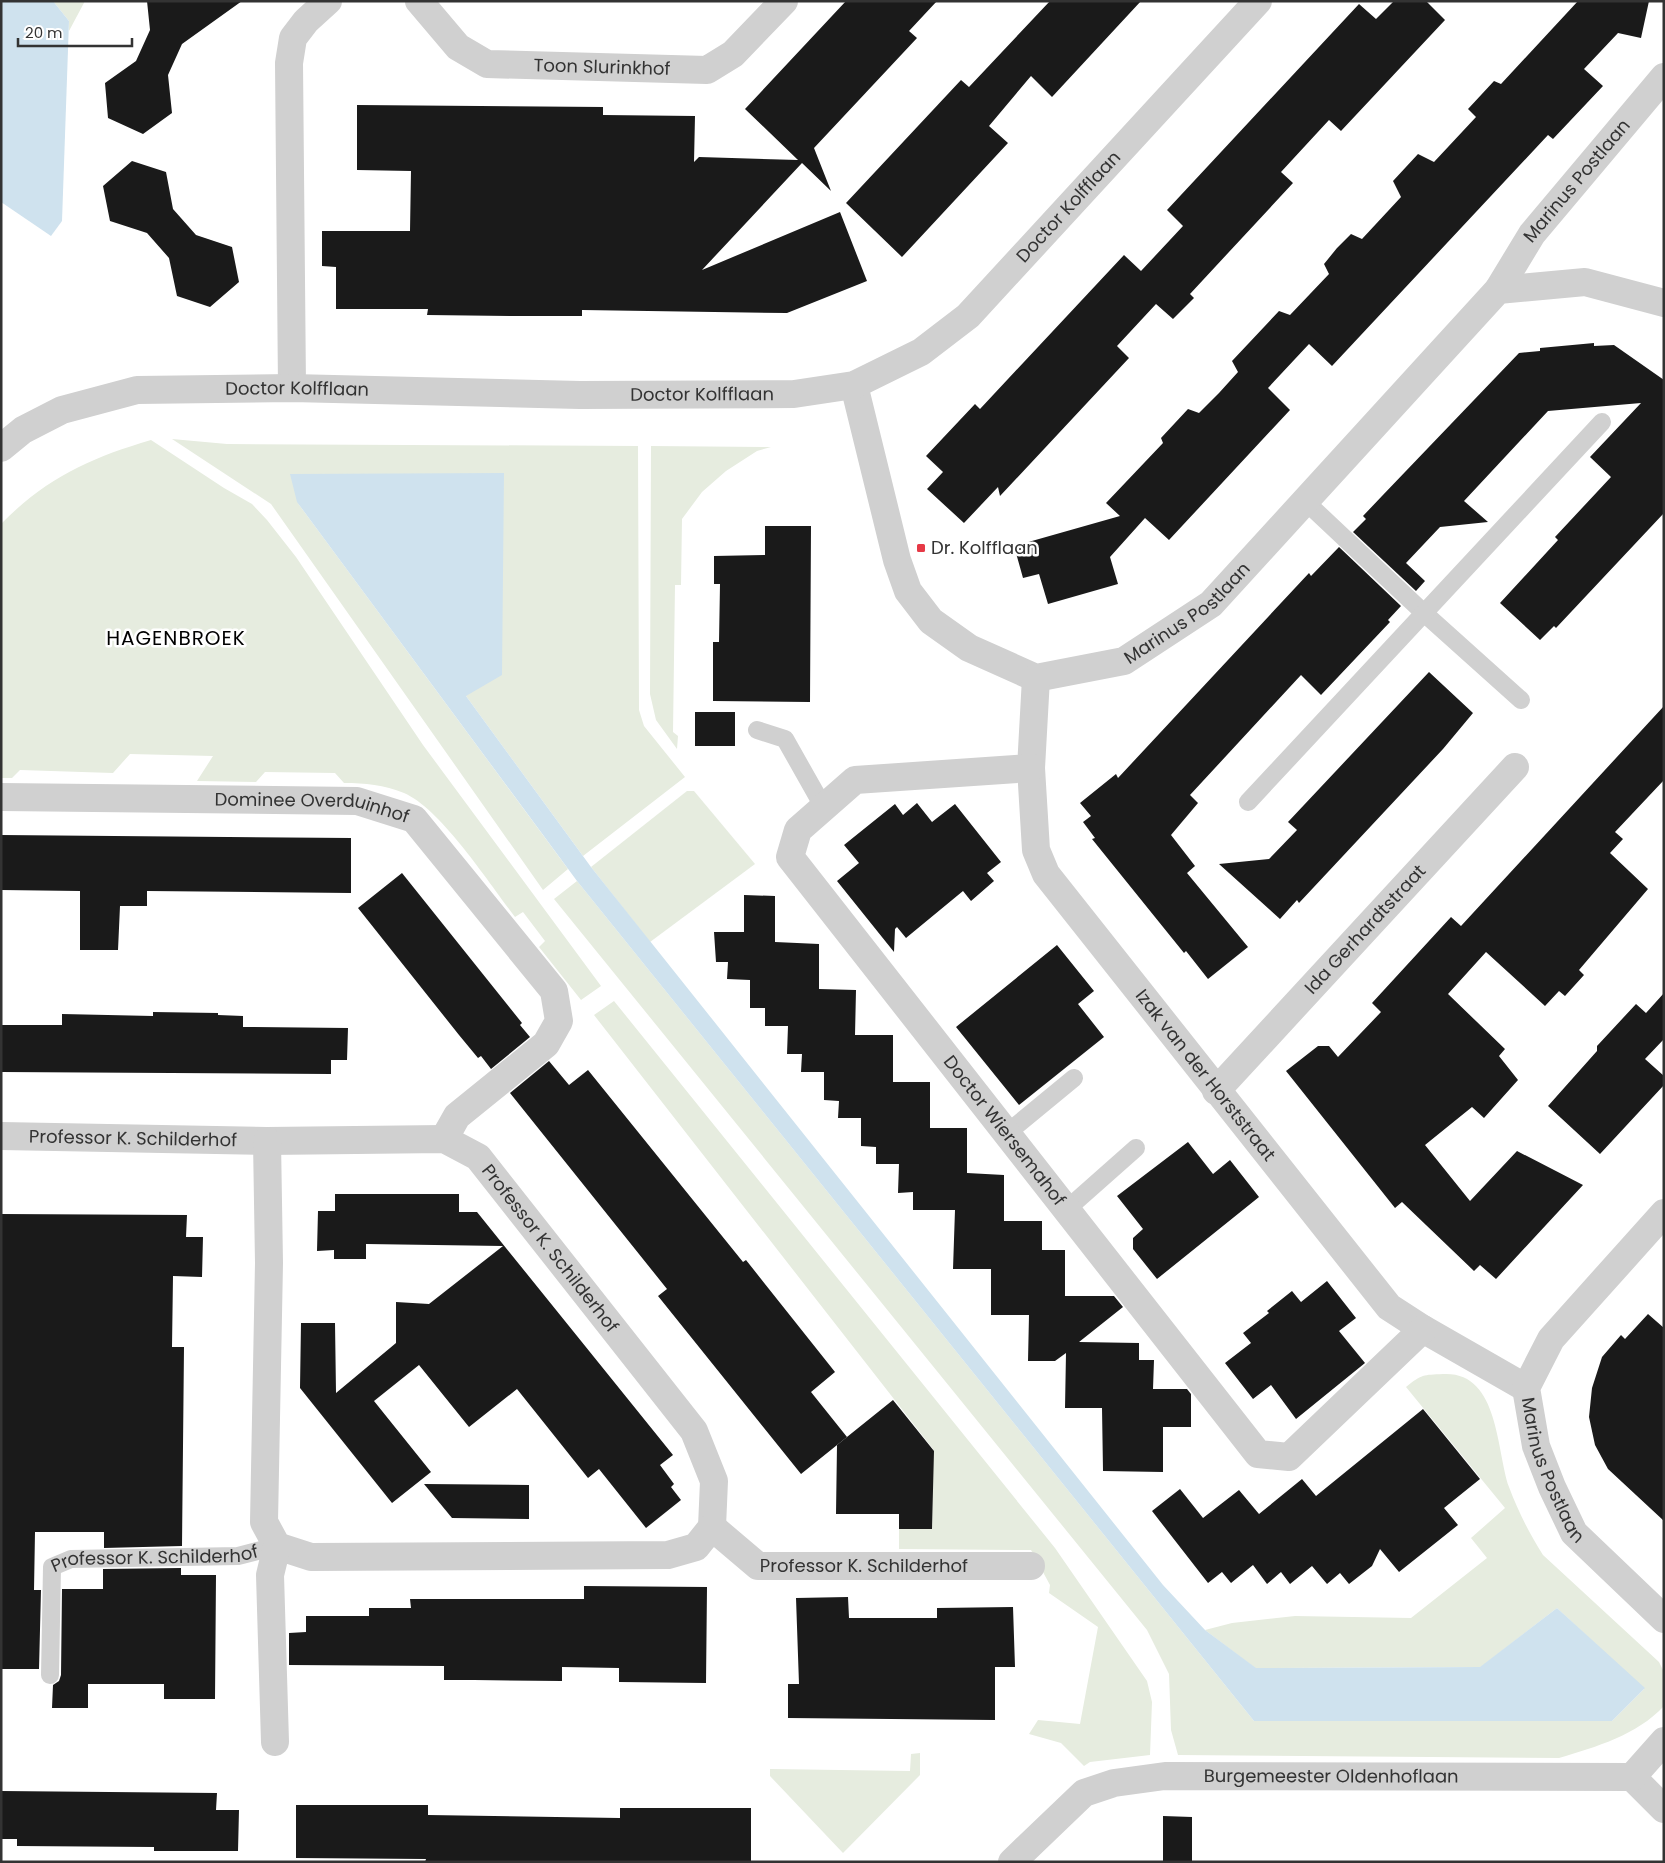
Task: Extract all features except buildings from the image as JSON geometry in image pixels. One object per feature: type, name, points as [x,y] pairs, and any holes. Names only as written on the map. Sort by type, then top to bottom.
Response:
[{"type":"street","points":[[292,388],[289,63],[293,38],[306,21],[328,1]]},
{"type":"street","name":"Toon Slurinkhof","points":[[420,1],[458,47],[487,64],[707,70],[733,54],[784,1]]},
{"type":"street","name":"Doctor Kolfflaan","points":[[1,448],[23,430],[62,410],[137,390],[292,388],[580,395],[794,394],[854,385],[921,352],[968,316],[1258,1]]},
{"type":"street","name":"Marinus Postlaan","points":[[1036,678],[1124,661],[1211,604],[1498,290],[1532,234],[1664,77]]},
{"type":"street","points":[[1498,290],[1585,282],[1664,303]]},
{"type":"street","points":[[854,385],[897,560],[908,591],[931,621],[968,648],[1036,678]]},
{"type":"street","name":"Izak van der Horststraat","points":[[1036,678],[1031,768],[1036,850],[1046,874],[1389,1307],[1423,1329],[1526,1388]]},
{"type":"street","name":"Ida Gerhardtstraat","points":[[1216,1091],[1514,766]]},
{"type":"street","name":"Doctor Wiersemahof","points":[[1031,768],[855,780],[798,830],[790,857],[1258,1454],[1289,1457],[1423,1329]]},
{"type":"street","name":"Dominee Overduinhof","points":[[1,797],[357,801],[414,819],[554,991],[559,1021],[546,1044],[457,1116],[444,1139]]},
{"type":"street","name":"Professor K. Schilderhof","points":[[1,1136],[267,1141],[444,1139],[478,1157],[694,1431],[714,1481],[712,1527],[696,1547],[668,1555],[311,1557],[277,1546]]},
{"type":"street","name":"Professor K. Schilderhof","points":[[267,1141],[269,1263],[264,1522],[277,1546],[270,1575],[275,1742]]},
{"type":"street","name":"Marinus Postlaan","points":[[1664,1213],[1551,1339],[1526,1388],[1536,1446],[1574,1533],[1664,1619]]},
{"type":"street","name":"Professor K. Schilderhof","points":[[712,1527],[758,1566],[1032,1566]]},
{"type":"street","points":[[1664,1741],[1632,1777],[1664,1809]]},
{"type":"street","name":"Burgemeester Oldenhoflaan","points":[[1012,1862],[1084,1793],[1114,1783],[1165,1776],[1632,1777]]},
{"type":"lane","points":[[1248,802],[1602,422]]},
{"type":"lane","points":[[1305,501],[1424,613],[1521,700]]},
{"type":"lane","points":[[757,730],[785,739],[824,808]]},
{"type":"lane","points":[[1006,1134],[1074,1078]]},
{"type":"lane","points":[[1066,1210],[1136,1148]]},
{"type":"lane","name":"Professor K. Schilderhof","points":[[50,1675],[52,1568],[72,1559],[238,1556],[277,1546]]},
{"type":"shaded area","points":[[53,1],[85,1],[69,31],[69,21]]},
{"type":"shaded area","points":[[172,439],[227,444],[638,446],[639,710],[644,726],[685,777],[583,856],[466,696],[297,502],[568,869],[543,890],[271,504]]},
{"type":"shaded area","points":[[151,440],[252,504],[267,520],[296,557],[423,745],[601,986],[581,1000],[539,947],[545,941],[523,912],[515,917],[449,830],[418,802],[397,790],[359,783],[344,783],[335,773],[265,772],[256,782],[197,781],[213,756],[130,754],[113,773],[20,770],[12,778],[1,778],[1,524],[35,494],[70,471],[108,454]]},
{"type":"shaded area","points":[[651,446],[771,447],[757,451],[726,471],[702,492],[682,519],[681,585],[675,585],[673,732],[678,736],[677,749],[656,720],[650,694]]},
{"type":"shaded area","points":[[687,791],[694,791],[755,864],[650,942],[591,867]]},
{"type":"shaded area","points":[[577,881],[1254,1721],[1612,1721],[1644,1689],[1557,1608],[1481,1667],[1255,1668],[1205,1630],[1232,1623],[1295,1616],[1411,1618],[1487,1558],[1471,1538],[1505,1508],[1406,1387],[1423,1376],[1443,1374],[1461,1376],[1475,1385],[1485,1398],[1492,1415],[1509,1487],[1533,1538],[1543,1555],[1659,1662],[1664,1672],[1664,1706],[1641,1725],[1615,1739],[1559,1758],[1178,1755],[1171,1730],[1169,1674],[1147,1630],[554,899]]},
{"type":"shaded area","points":[[614,1001],[1055,1548],[1147,1681],[1152,1702],[1150,1755],[1090,1762],[1084,1766],[1061,1743],[1029,1734],[1038,1720],[1080,1724],[1098,1627],[1049,1593],[1050,1585],[1031,1550],[899,1549],[899,1529],[932,1529],[933,1449],[594,1015]]},
{"type":"shaded area","points":[[920,1753],[920,1775],[843,1853],[770,1776],[770,1769],[910,1771],[911,1754]]},
{"type":"water","points":[[1,1],[53,1],[69,21],[62,221],[51,236],[1,202]]},
{"type":"water","points":[[504,473],[502,675],[466,696],[591,867],[1163,1585],[1205,1630],[1256,1668],[1480,1667],[1557,1608],[1645,1688],[1612,1721],[1254,1721],[577,881],[297,502],[290,474]]},
{"type":"place","name":"Dr. Kolfflaan","points":[[921,548]]},
{"type":"district","name":"HAGENBROEK","points":[[176,638]]}]
